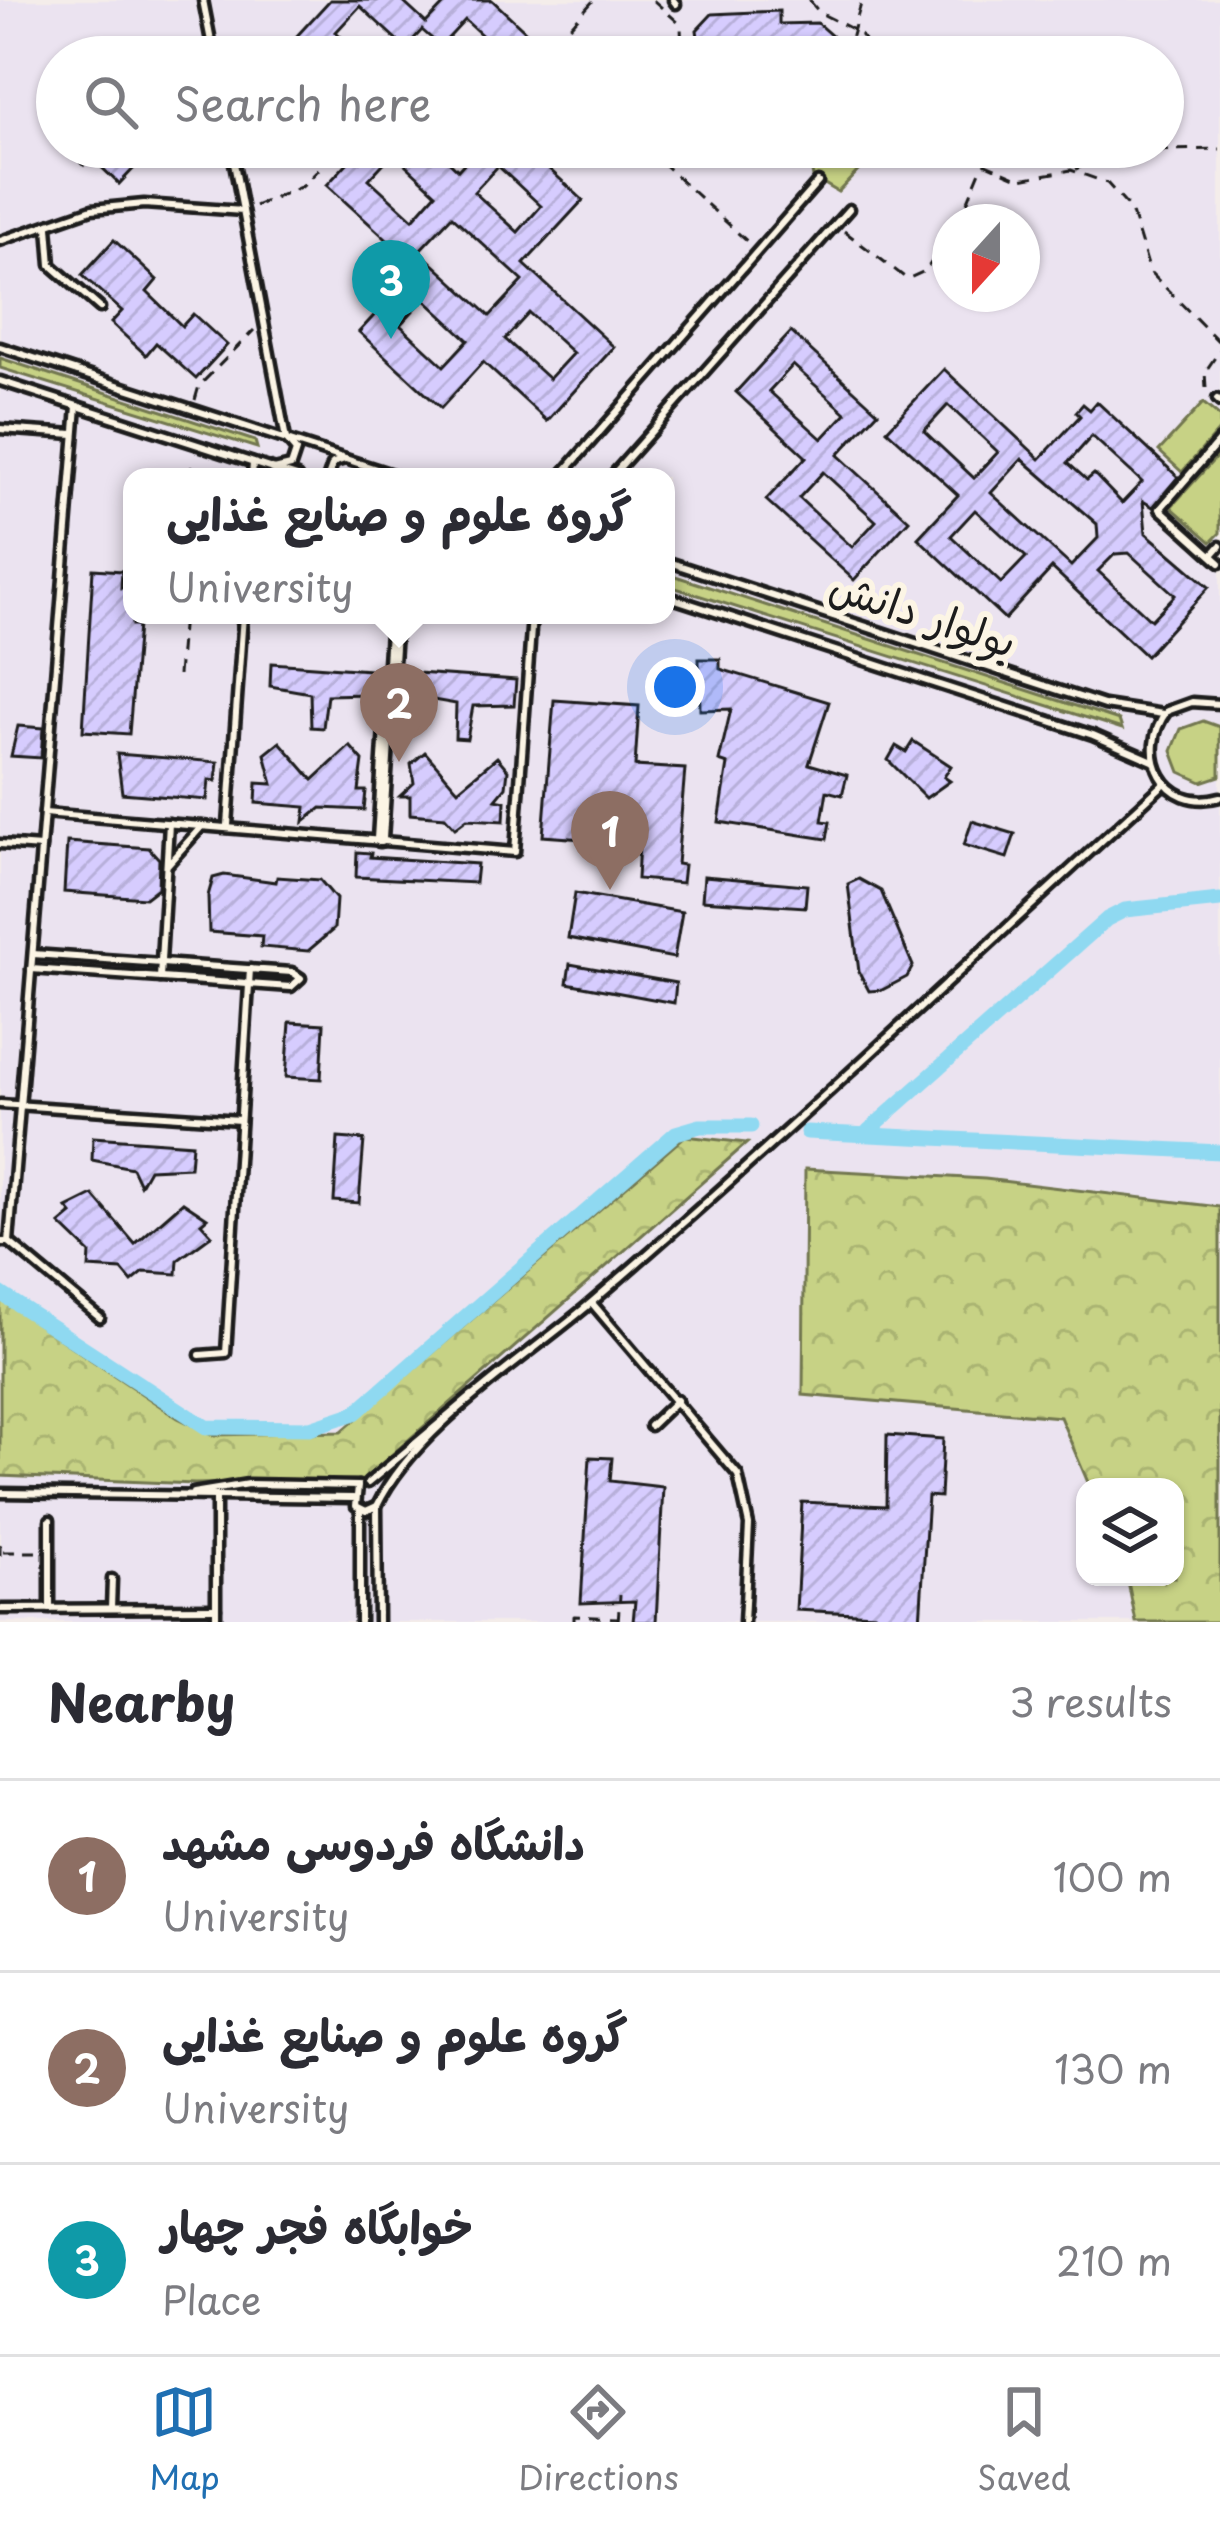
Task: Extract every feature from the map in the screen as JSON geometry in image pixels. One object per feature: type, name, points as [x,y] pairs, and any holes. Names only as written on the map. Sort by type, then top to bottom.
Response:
[{"type":"street","points":[[380,839],[393,624]]},
{"type":"lane","points":[[202,0],[210,36]]},
{"type":"lane","points":[[235,168],[286,439],[296,451],[295,462],[279,468]]},
{"type":"lane","points":[[568,468],[818,182]]},
{"type":"lane","points":[[0,241],[92,208],[144,204],[243,211]]},
{"type":"lane","points":[[619,468],[849,209]]},
{"type":"lane","points":[[48,227],[52,265],[100,308]]},
{"type":"lane","points":[[0,347],[373,468]]},
{"type":"lane","points":[[0,381],[268,468]]},
{"type":"lane","points":[[77,406],[5,1242],[100,1318]]},
{"type":"lane","points":[[0,429],[75,434]]},
{"type":"lane","points":[[1220,440],[1160,509],[1220,563]]},
{"type":"lane","points":[[331,468],[333,463],[349,460]]},
{"type":"lane","points":[[253,468],[254,463]]},
{"type":"lane","points":[[1212,555],[1220,546]]},
{"type":"lane","name":"بولوار دانش","points":[[675,565],[1104,705],[1163,714],[1192,702],[1220,704]]},
{"type":"lane","name":"بولوار دانش","points":[[675,599],[1093,735],[1153,760]]},
{"type":"lane","points":[[228,825],[242,624]]},
{"type":"lane","points":[[44,813],[515,852],[532,624]]},
{"type":"lane","points":[[532,631],[543,632]]},
{"type":"lane","points":[[1163,714],[1154,735],[1153,760],[1164,784],[1186,798],[1220,797]]},
{"type":"lane","points":[[190,1493],[248,1484],[368,1483],[392,1458],[592,1302],[1164,784]]},
{"type":"lane","points":[[160,978],[169,823]]},
{"type":"lane","points":[[166,867],[202,826]]},
{"type":"lane","points":[[0,844],[41,847]]},
{"type":"lane","points":[[31,969],[291,987],[301,978],[292,972],[33,954]]},
{"type":"lane","points":[[200,1354],[226,1353],[250,969]]},
{"type":"lane","points":[[0,1104],[240,1120]]},
{"type":"lane","points":[[592,1302],[725,1453],[746,1499],[744,1622]]},
{"type":"lane","points":[[378,1622],[377,1506],[381,1493],[481,1391]]},
{"type":"lane","points":[[650,1426],[677,1400]]},
{"type":"lane","points":[[368,1483],[381,1493]]},
{"type":"lane","points":[[353,1498],[358,1486]]},
{"type":"lane","points":[[0,1492],[353,1498]]},
{"type":"lane","points":[[216,1497],[216,1622]]},
{"type":"lane","points":[[353,1498],[360,1510],[360,1622]]},
{"type":"lane","points":[[360,1510],[377,1506]]},
{"type":"lane","points":[[50,1520],[50,1609]]},
{"type":"lane","points":[[111,1609],[112,1579]]},
{"type":"lane","points":[[0,1609],[216,1608]]},
{"type":"path","points":[[563,36],[594,0]]},
{"type":"path","points":[[653,0],[681,25],[681,36]]},
{"type":"path","points":[[809,0],[820,13],[859,36]]},
{"type":"path","points":[[852,36],[862,0]]},
{"type":"path","points":[[1184,150],[1220,149]]},
{"type":"path","points":[[243,211],[303,186],[320,168]]},
{"type":"path","points":[[668,168],[757,250]]},
{"type":"path","points":[[965,204],[979,168]]},
{"type":"path","points":[[995,168],[1020,179],[1080,168]]},
{"type":"path","points":[[1074,171],[1107,183],[1123,198],[1150,272],[1220,343]]},
{"type":"path","points":[[836,224],[908,279],[932,261]]},
{"type":"path","points":[[192,409],[200,386],[263,320]]},
{"type":"path","points":[[1206,388],[1205,372],[1220,350]]},
{"type":"path","points":[[191,468],[192,458]]},
{"type":"path","points":[[178,675],[182,624]]},
{"type":"path","points":[[0,1544],[0,1560]]},
{"type":"path","points":[[3,1552],[49,1552]]},
{"type":"path","points":[[574,1622],[574,1616],[618,1620],[620,1595]]},
{"type":"shaded area","points":[[0,0],[1220,0],[1220,1622],[0,1622]]},
{"type":"green space","points":[[811,168],[861,168],[838,192],[813,177]]},
{"type":"green space","points":[[0,358],[255,441],[257,448],[0,368]]},
{"type":"green space","points":[[1203,403],[1220,417],[1220,429],[1182,472],[1159,451]]},
{"type":"green space","points":[[1220,453],[1220,533],[1211,542],[1171,507]]},
{"type":"green space","points":[[675,576],[1119,720],[1122,729],[675,588]]},
{"type":"green space","points":[[1203,721],[1220,727],[1220,776],[1202,782],[1180,772],[1172,751],[1181,729]]},
{"type":"green space","points":[[685,1136],[747,1143],[363,1480],[195,1484],[0,1476],[0,1299],[178,1418],[213,1435],[341,1432]]},
{"type":"green space","points":[[805,1169],[985,1179],[1220,1207],[1220,1622],[1136,1622],[1129,1586],[1184,1586],[1184,1478],[1086,1478],[1060,1417],[803,1395]]},
{"type":"building","points":[[330,0],[401,0],[426,23],[448,0],[492,0],[531,36],[483,36],[465,20],[450,36],[429,36],[422,30],[416,36],[393,36],[360,6],[336,32],[340,36],[297,36]]},
{"type":"building","points":[[779,11],[779,24],[817,23],[832,36],[698,36],[697,30],[712,14]]},
{"type":"building","points":[[102,168],[134,168],[119,184]]},
{"type":"building","points":[[343,168],[379,168],[369,179],[413,219],[436,193],[409,168],[496,168],[474,192],[518,232],[541,206],[500,168],[548,168],[583,200],[524,264],[614,347],[547,421],[483,362],[441,408],[359,332],[418,268],[327,185]],"holes":[[[452,216],[523,281],[490,316],[419,251]],[[424,299],[468,340],[444,366],[400,325]],[[529,313],[573,353],[549,379],[505,339]]]},
{"type":"building","points":[[114,240],[157,280],[147,292],[182,326],[193,314],[227,345],[196,379],[156,343],[146,355],[111,323],[122,311],[82,275]]},
{"type":"building","points":[[791,332],[878,412],[838,455],[909,520],[854,580],[766,500],[806,457],[736,392]],"holes":[[[793,365],[846,413],[822,439],[769,391]],[[823,472],[876,521],[852,547],[799,498]]]},
{"type":"building","points":[[944,369],[1040,459],[1080,416],[1076,412],[1083,404],[1090,410],[1097,402],[1178,477],[1153,507],[1143,501],[1146,533],[1209,587],[1146,656],[1052,568],[1005,619],[918,538],[958,495],[887,430]],"holes":[[[948,405],[998,452],[974,478],[924,431]],[[1092,436],[1142,482],[1122,503],[1094,474],[1087,480],[1068,463]],[[1022,459],[1097,524],[1098,538],[1071,566],[991,493]],[[975,510],[1026,557],[1001,583],[951,536]],[[1129,553],[1175,595],[1151,620],[1098,571],[1115,554]]]},
{"type":"building","points":[[93,569],[122,571],[123,624],[138,625],[129,734],[83,731]]},
{"type":"building","points":[[699,659],[720,659],[720,669],[829,702],[809,764],[847,775],[842,795],[827,791],[822,821],[830,822],[827,839],[719,822],[728,764],[719,761],[731,709],[700,710]]},
{"type":"building","points":[[271,663],[369,670],[368,694],[327,695],[323,728],[311,727],[310,693],[270,686]]},
{"type":"building","points":[[417,673],[516,680],[514,705],[473,706],[467,739],[455,738],[456,704],[416,697]]},
{"type":"building","points":[[554,700],[639,706],[635,766],[685,769],[677,864],[684,865],[682,883],[637,879],[639,843],[543,836]]},
{"type":"building","points":[[18,726],[43,728],[41,758],[11,756]]},
{"type":"building","points":[[913,741],[951,766],[944,777],[950,781],[926,798],[888,760],[896,746],[906,752]]},
{"type":"building","points":[[280,742],[313,780],[350,746],[363,761],[359,791],[366,791],[364,810],[321,808],[304,822],[306,807],[256,803],[257,783],[273,784],[265,754]]},
{"type":"building","points":[[425,752],[458,790],[497,757],[508,770],[506,787],[496,799],[505,801],[504,821],[467,819],[455,828],[445,817],[410,814],[410,796],[400,796],[414,783],[411,764]]},
{"type":"building","points":[[117,754],[218,762],[216,781],[209,780],[207,800],[122,793]]},
{"type":"building","points":[[972,821],[1015,834],[1007,858],[964,845]]},
{"type":"building","points":[[67,842],[149,848],[159,859],[158,888],[145,898],[64,892]]},
{"type":"building","points":[[357,852],[371,853],[370,857],[477,864],[475,883],[356,877]]},
{"type":"building","points":[[224,875],[276,882],[277,877],[320,880],[336,899],[334,929],[308,951],[261,947],[262,936],[209,932],[208,896],[213,878]]},
{"type":"building","points":[[704,876],[807,885],[805,907],[702,900]]},
{"type":"building","points":[[859,879],[881,891],[913,966],[907,977],[882,990],[869,991],[859,972],[848,884]]},
{"type":"building","points":[[575,893],[682,912],[674,958],[568,938]]},
{"type":"building","points":[[570,964],[676,983],[674,1003],[567,983]]},
{"type":"building","points":[[290,1022],[324,1024],[321,1079],[286,1077]]},
{"type":"building","points":[[93,1137],[192,1144],[190,1167],[149,1169],[140,1185],[132,1168],[92,1160]]},
{"type":"building","points":[[338,1138],[364,1140],[359,1203],[334,1201]]},
{"type":"building","points":[[93,1195],[135,1244],[183,1202],[207,1218],[201,1223],[212,1235],[178,1260],[177,1274],[144,1272],[132,1282],[122,1270],[89,1268],[90,1253],[60,1224],[72,1214],[67,1208]]},
{"type":"building","points":[[887,1435],[943,1439],[940,1497],[928,1496],[920,1622],[873,1622],[874,1614],[796,1610],[802,1502],[886,1506]]},
{"type":"building","points":[[590,1457],[612,1458],[610,1481],[663,1487],[656,1622],[633,1622],[635,1601],[581,1603]]},
{"type":"waterway","points":[[868,1131],[1107,919],[1125,910],[1220,900]]},
{"type":"waterway","points":[[0,1293],[206,1427],[310,1428],[355,1413],[676,1133],[700,1126],[751,1126]]},
{"type":"waterway","points":[[807,1132],[1220,1152]]},
{"type":"place","name":"خوابگاه فجر چهار","points":[[391,339]]},
{"type":"place","name":"گروه علوم و صنایع غذایی","points":[[399,762]]},
{"type":"place","name":"دانشگاه فردوسی مشهد","points":[[610,890]]}]
